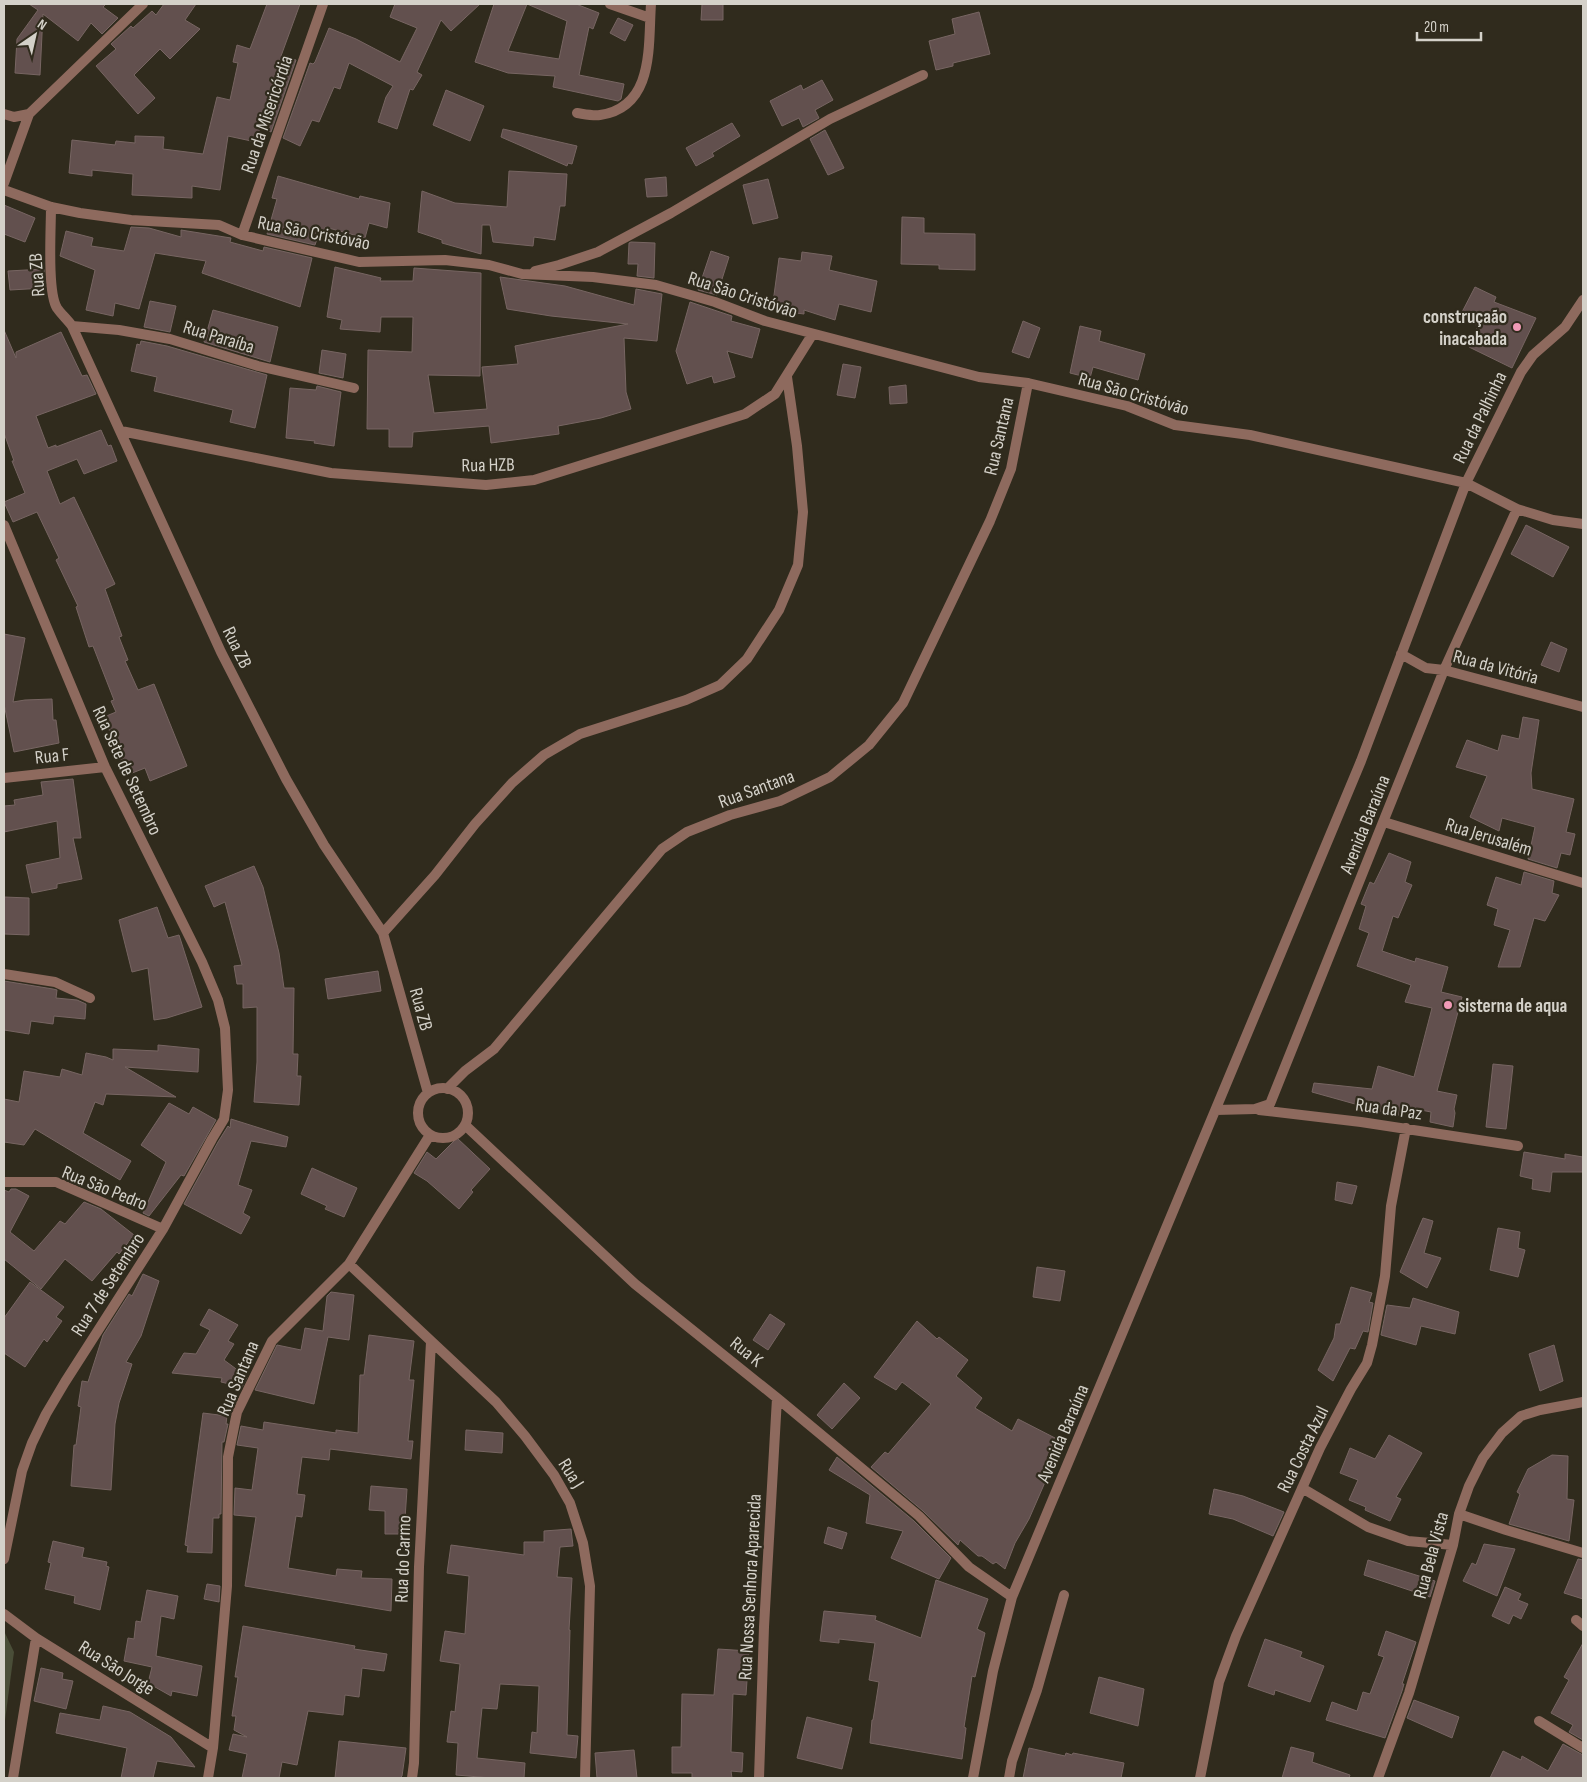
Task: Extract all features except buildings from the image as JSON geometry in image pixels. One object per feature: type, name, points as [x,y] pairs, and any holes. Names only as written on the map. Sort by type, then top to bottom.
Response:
[{"type":"street","points":[[4,183],[29,114],[143,4]]},
{"type":"street","name":"Rua da Misericórdia","points":[[242,235],[324,4]]},
{"type":"street","points":[[610,4],[650,18]]},
{"type":"street","points":[[577,113],[598,115],[614,112],[631,100],[641,88],[646,71],[651,4]]},
{"type":"street","points":[[522,274],[559,265],[598,252],[671,213],[830,118],[923,75]]},
{"type":"street","points":[[4,114],[14,117],[29,114]]},
{"type":"street","name":"Rua São Cristóvão","points":[[4,190],[51,207],[131,220],[219,225],[242,235],[359,262],[445,260],[489,264],[522,274],[594,277],[656,285],[715,302],[765,322],[979,377],[1028,383],[1127,406],[1176,425],[1250,435],[1466,483],[1517,509],[1553,520],[1583,524]]},
{"type":"street","name":"Rua ZB","points":[[51,207],[52,287],[56,307],[72,326],[220,652],[324,845],[383,933],[428,1092]]},
{"type":"street","name":"Rua da Palhinha","points":[[1466,483],[1521,372],[1533,355],[1565,327],[1583,300]]},
{"type":"street","name":"Rua Paraíba","points":[[72,326],[119,330],[170,339],[258,366],[354,388]]},
{"type":"street","name":"Rua HZB","points":[[121,432],[331,473],[486,485],[534,480],[745,414],[775,394],[812,335]]},
{"type":"street","points":[[383,933],[435,875],[475,824],[512,783],[544,755],[580,734],[686,700],[720,685],[747,658],[779,610],[798,565],[804,512],[797,446],[786,377]]},
{"type":"street","name":"Rua Santana","points":[[447,1089],[494,1049],[662,849],[687,832],[730,815],[780,801],[830,777],[869,745],[903,703],[990,521],[1011,469],[1028,383]]},
{"type":"street","name":"Avenida Baraúna","points":[[973,1778],[993,1671],[1012,1596],[1361,761],[1466,483]]},
{"type":"street","name":"Avenida Baraúna","points":[[1255,1109],[1270,1104],[1444,670],[1517,509]]},
{"type":"street","name":"Rua Sete de Setembro","points":[[4,525],[105,767],[202,962],[218,1000],[225,1028]]},
{"type":"street","name":"Rua da Vitória","points":[[1401,654],[1426,668],[1444,670],[1583,708]]},
{"type":"street","name":"Rua F","points":[[4,778],[105,767]]},
{"type":"street","name":"Rua Jerusalém","points":[[1384,822],[1583,883]]},
{"type":"street","points":[[4,974],[55,982],[90,998]]},
{"type":"street","name":"Rua 7 de Setembro","points":[[4,1559],[22,1471],[32,1443],[46,1414],[163,1230],[224,1119],[228,1090],[225,1028]]},
{"type":"street","points":[[437,1089],[447,1089],[458,1093],[465,1102],[468,1114],[465,1125],[459,1133],[450,1138],[440,1138],[430,1135],[422,1128],[418,1109],[428,1092],[437,1089]]},
{"type":"street","points":[[1216,1110],[1255,1109]]},
{"type":"street","name":"Rua da Paz","points":[[1255,1109],[1406,1128],[1518,1146]]},
{"type":"street","name":"Rua K","points":[[465,1125],[635,1284],[777,1398],[919,1516],[969,1567],[1012,1596]]},
{"type":"street","name":"Rua Costa Azul","points":[[1200,1778],[1218,1682],[1236,1636],[1333,1423],[1367,1364],[1385,1276],[1391,1206],[1406,1128]]},
{"type":"street","name":"Rua Santana","points":[[208,1778],[213,1748],[227,1586],[228,1457],[237,1412],[272,1341],[349,1264],[430,1135]]},
{"type":"street","name":"Rua São Pedro","points":[[4,1182],[56,1182],[100,1200],[163,1230]]},
{"type":"street","name":"Rua J","points":[[349,1264],[496,1402],[525,1436],[554,1475],[570,1502],[583,1543],[590,1586],[585,1778]]},
{"type":"street","name":"Rua do Carmo","points":[[412,1778],[414,1763],[419,1567],[430,1342]]},
{"type":"street","name":"Rua Nossa Senhora Aparecida","points":[[759,1778],[764,1627],[777,1398]]},
{"type":"street","name":"Rua Bela Vista","points":[[1378,1778],[1409,1693],[1459,1514],[1469,1486],[1483,1458],[1502,1433],[1521,1416],[1540,1410],[1583,1402]]},
{"type":"street","points":[[1302,1488],[1368,1527],[1408,1541],[1452,1544]]},
{"type":"street","points":[[1459,1514],[1506,1530],[1583,1552]]},
{"type":"street","points":[[1009,1778],[1012,1761],[1037,1690],[1064,1594]]},
{"type":"street","name":"Rua São Jorge","points":[[4,1614],[36,1638],[213,1748]]},
{"type":"street","points":[[13,1778],[36,1638]]},
{"type":"street","points":[[1539,1721],[1583,1748]]},
{"type":"green space","points":[[4,1631],[14,1652],[4,1728]]},
{"type":"place","name":"construçaão inacabada","points":[[1517,327]]},
{"type":"place","name":"sisterna de aqua","points":[[1448,1005]]}]
